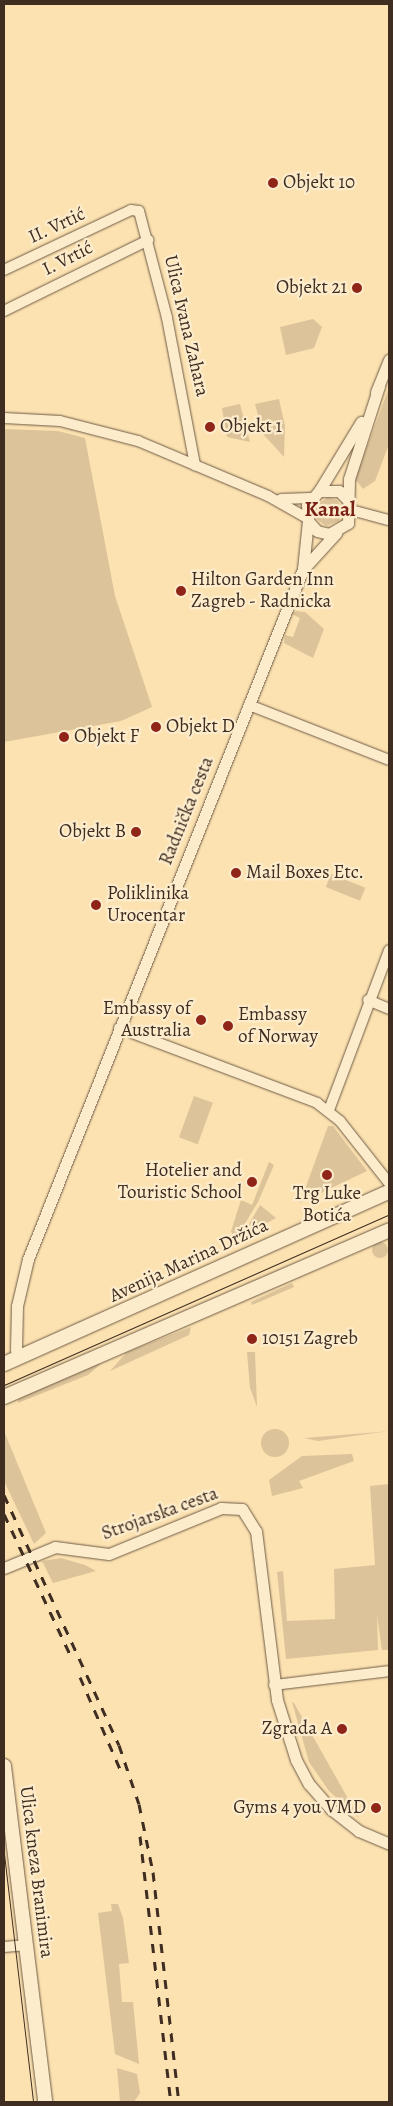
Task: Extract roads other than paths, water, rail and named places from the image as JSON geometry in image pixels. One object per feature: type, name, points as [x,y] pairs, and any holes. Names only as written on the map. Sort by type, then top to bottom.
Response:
[{"type":"main road","name":"Avenija Marina Držića","points":[[4,1364],[389,1192]]},
{"type":"main road","points":[[4,1398],[389,1230]]},
{"type":"main road","points":[[10,1352],[52,1344]]},
{"type":"main road","name":"Ulica kneza Branimira","points":[[4,1774],[27,1945],[45,2102]]},
{"type":"street","name":"Ulica Ivana Zahara","points":[[125,213],[138,211],[148,240],[195,465]]},
{"type":"street","name":"II. Vrtić","points":[[4,270],[125,213]]},
{"type":"street","name":"I. Vrtić","points":[[4,311],[148,240]]},
{"type":"street","points":[[4,418],[93,428],[195,465],[268,496],[307,519],[323,533],[336,533],[348,523],[350,505],[349,479],[389,360]]},
{"type":"street","points":[[268,496],[291,501],[310,498],[319,490],[341,462],[379,386]]},
{"type":"street","points":[[319,490],[339,491],[350,505],[389,520]]},
{"type":"street","points":[[307,519],[310,498]]},
{"type":"street","name":"Radnička cesta","points":[[10,1352],[17,1306],[28,1259],[303,569],[307,519]]},
{"type":"street","name":"Radnička cesta","points":[[303,569],[336,533]]},
{"type":"street","points":[[249,705],[389,760]]},
{"type":"street","points":[[329,1110],[368,1000],[389,950]]},
{"type":"street","points":[[368,1000],[389,1010]]},
{"type":"street","points":[[120,1028],[250,1076],[329,1110],[389,1183]]},
{"type":"street","name":"Strojarska cesta","points":[[4,1568],[55,1547],[109,1554],[216,1510],[240,1508],[256,1531],[274,1685],[288,1740],[309,1784],[348,1823],[389,1844]]},
{"type":"street","points":[[274,1685],[389,1671]]},
{"type":"street","points":[[4,1947],[27,1945]]},
{"type":"tram line","points":[[4,1385],[389,1214]]},
{"type":"tram line","points":[[4,1854],[33,2102]]},
{"type":"railway","points":[[4,1495],[119,1745],[139,1804],[153,1872],[179,2102]]},
{"type":"railway","points":[[4,1514],[70,1654]]},
{"type":"railway","points":[[80,1677],[120,1769]]},
{"type":"railway","points":[[140,1836],[171,2102]]},
{"type":"place","name":"Objekt 10","points":[[273,183]]},
{"type":"place","name":"Objekt 21","points":[[357,288]]},
{"type":"place","name":"Objekt 1","points":[[210,427]]},
{"type":"place","name":"Hilton Garden Inn Zagreb - Radnicka","points":[[181,591]]},
{"type":"place","name":"Objekt D","points":[[156,727]]},
{"type":"place","name":"Objekt F","points":[[64,737]]},
{"type":"place","name":"Objekt B","points":[[136,832]]},
{"type":"place","name":"Mail Boxes Etc.","points":[[236,873]]},
{"type":"place","name":"Poliklinika Urocentar","points":[[96,905]]},
{"type":"place","name":"Embassy of Australia","points":[[201,1020]]},
{"type":"place","name":"Embassy of Norway","points":[[228,1026]]},
{"type":"place","name":"Trg Luke Botića","points":[[327,1175]]},
{"type":"place","name":"Hotelier and Touristic School","points":[[252,1182]]},
{"type":"place","name":"10151 Zagreb","points":[[252,1339]]},
{"type":"place","name":"Zgrada A","points":[[342,1729]]},
{"type":"place","name":"Gyms 4 you VMD","points":[[376,1808]]},
{"type":"district","name":"Kanal","points":[[330,509]]}]
